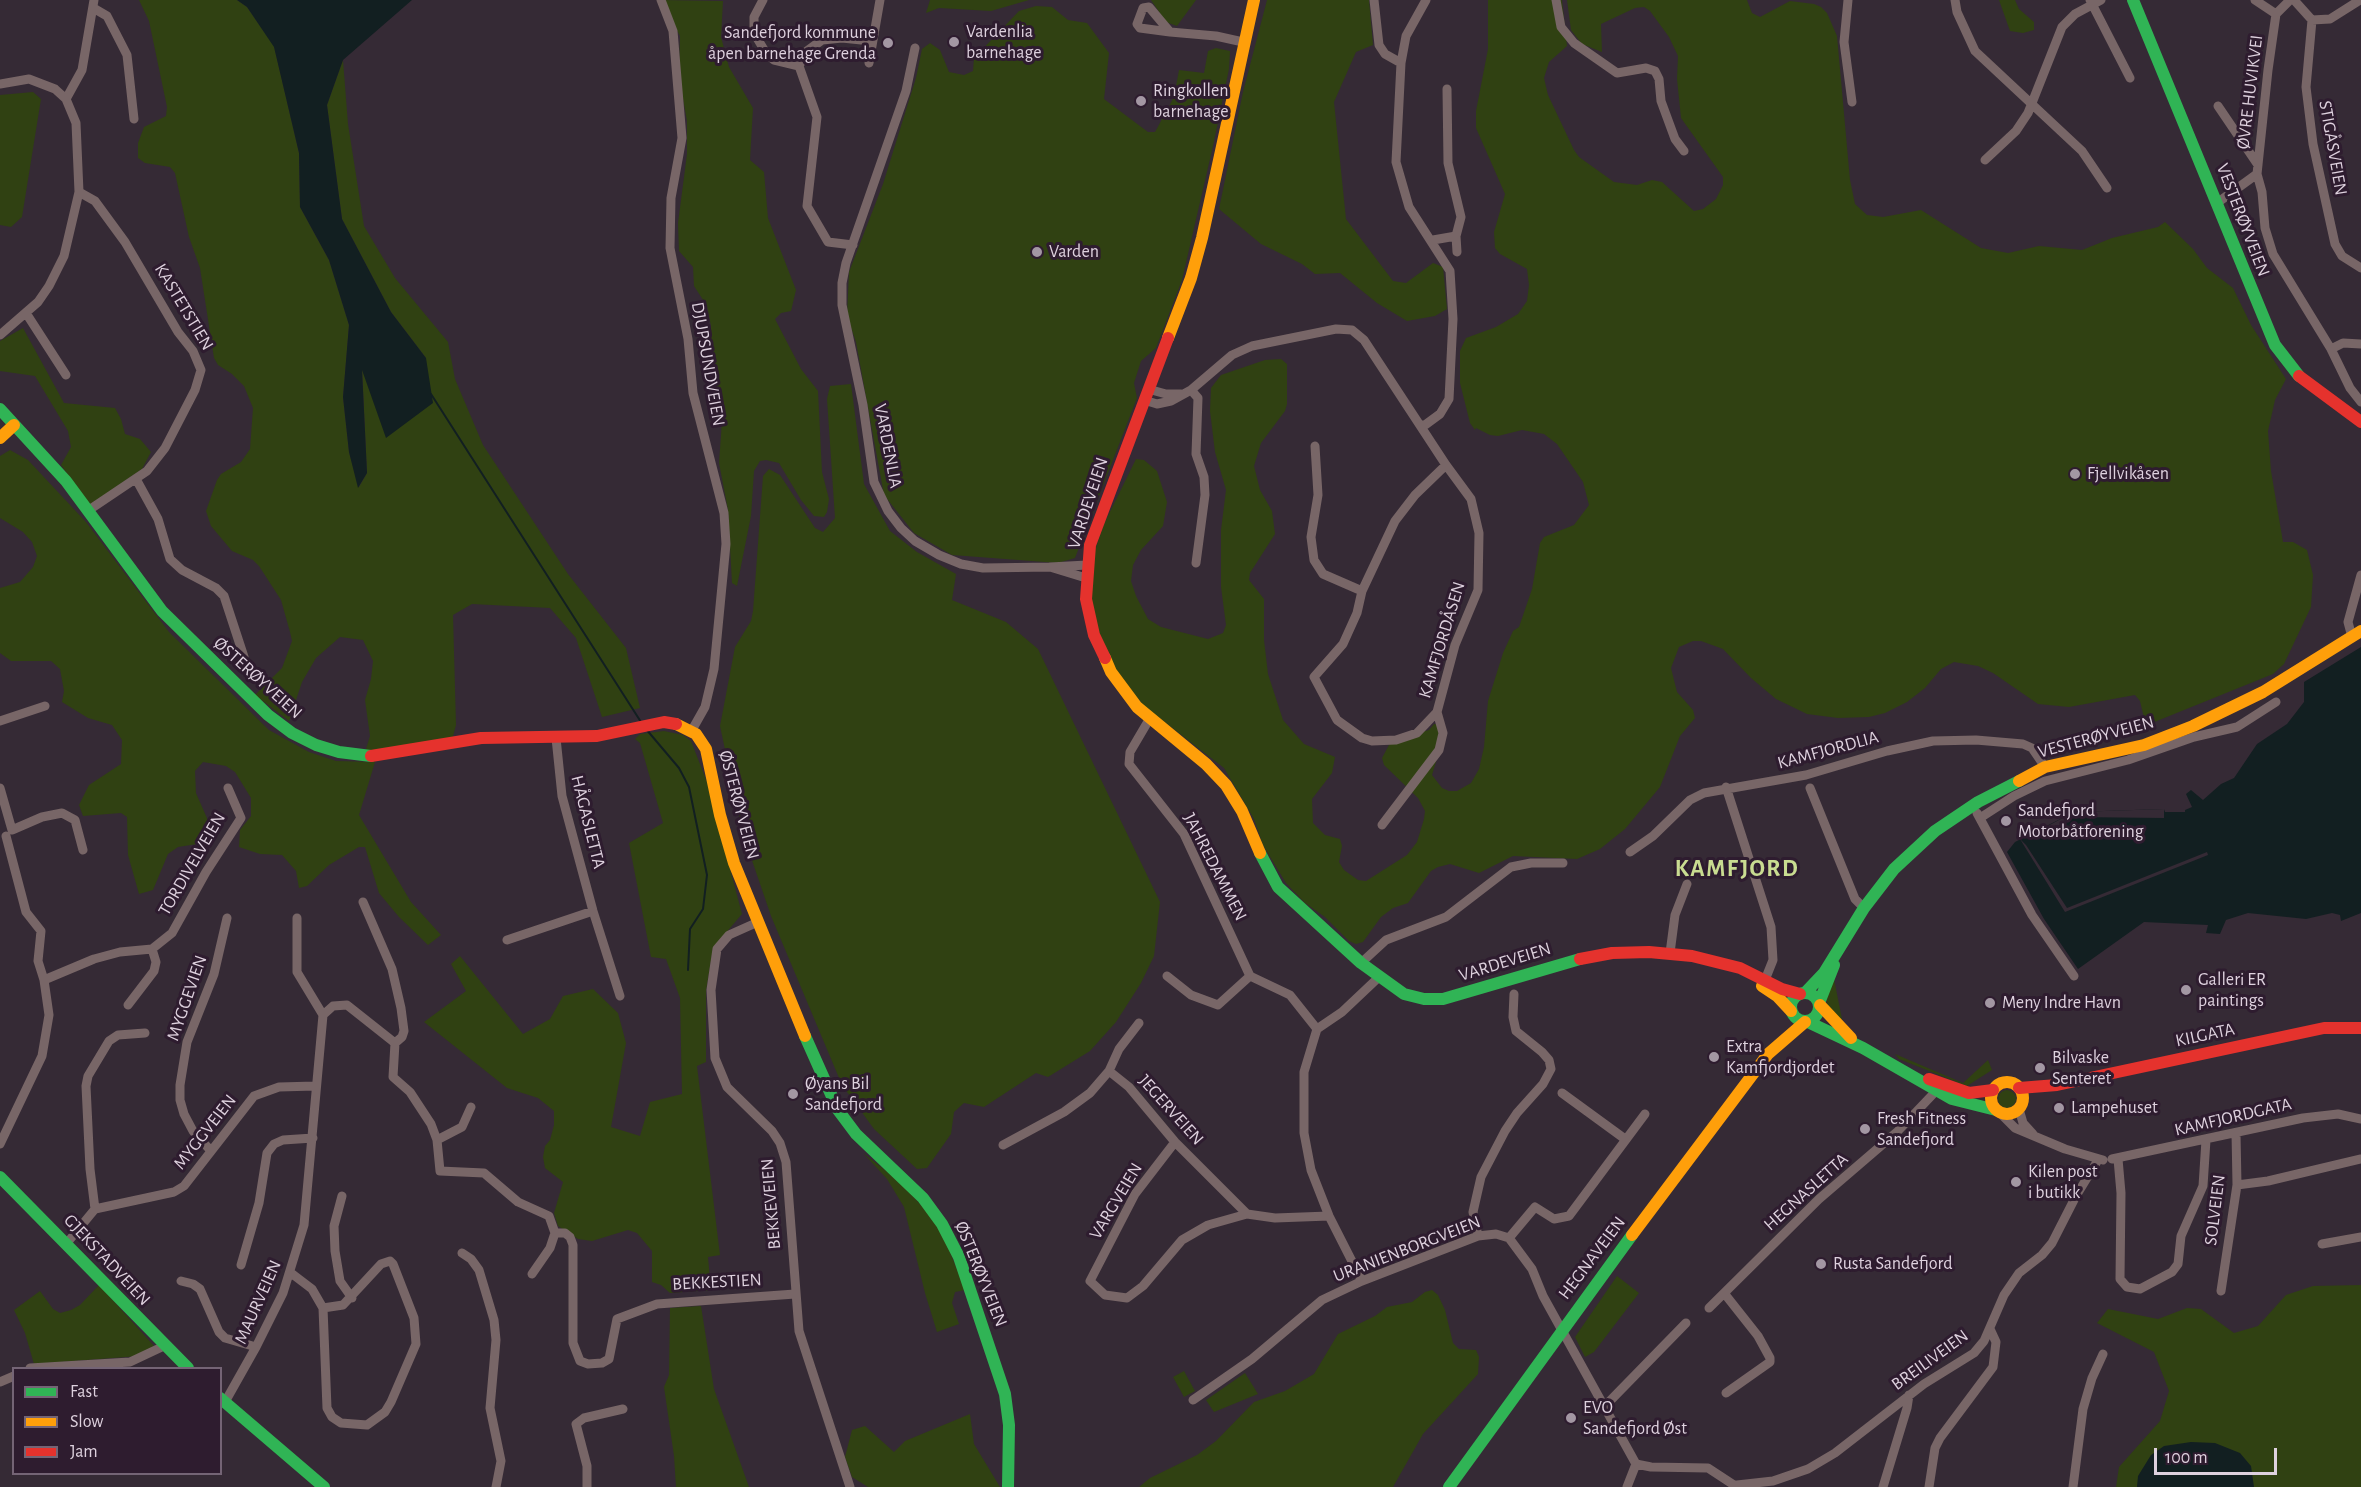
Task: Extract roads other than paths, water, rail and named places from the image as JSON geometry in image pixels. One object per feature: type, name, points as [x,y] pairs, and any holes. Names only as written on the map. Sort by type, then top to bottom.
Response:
[{"type":"main road","name":"VARDEVEIEN","points":[[1254,0],[1202,238],[1191,278],[1093,532],[1086,578],[1088,613],[1100,650],[1123,690],[1150,718],[1206,764],[1226,785],[1242,811],[1266,869],[1278,886],[1378,978],[1415,998],[1443,999],[1590,957],[1627,952],[1670,953],[1711,961],[1764,983],[1802,993]]},
{"type":"main road","name":"VESTERØYVEIEN","points":[[2133,0],[2275,345],[2300,377],[2361,422]]},
{"type":"main road","name":"ØSTERØYVEIEN","points":[[2,411],[51,463],[89,510],[129,569],[162,611],[268,716],[304,739],[339,753],[376,757],[481,738],[556,738],[620,732],[671,722],[692,730],[701,740],[708,755],[727,838],[818,1071],[838,1110],[856,1134],[923,1198],[942,1224],[959,1257],[1005,1394],[1009,1425],[1008,1487]]},
{"type":"main road","points":[[0,438],[14,425]]},
{"type":"main road","name":"VESTERØYVEIEN","points":[[1802,993],[1824,973],[1880,886],[1909,854],[1935,831],[1972,805],[2045,767],[2144,745],[2193,726],[2263,692],[2357,634]]},
{"type":"main road","name":"VESTERØYVEIEN","points":[[1820,1004],[1841,947]]},
{"type":"main road","name":"VARDEVEIEN","points":[[1764,983],[1791,1011]]},
{"type":"main road","points":[[1863,1048],[1814,996],[1802,993],[1792,1000],[1791,1011],[1796,1019],[1863,1048],[1952,1099],[2012,1114],[2021,1105],[2019,1088],[2005,1082],[1985,1093],[1960,1091],[1900,1068]]},
{"type":"main road","points":[[1807,1022],[1818,1015],[1820,1004]]},
{"type":"main road","name":"HEGNAVEIEN","points":[[1449,1487],[1562,1329],[1768,1054],[1791,1011]]},
{"type":"main road","name":"HEGNAVEIEN","points":[[1768,1054],[1789,1034],[1807,1022]]},
{"type":"main road","name":"KILGATA","points":[[2019,1088],[2057,1085],[2324,1028],[2361,1028]]},
{"type":"main road","name":"KILGATA","points":[[2021,1105],[2057,1085]]},
{"type":"main road","points":[[1993,1090],[1991,1100],[1998,1112]]},
{"type":"main road","name":"GJEKSTADVEIEN","points":[[0,1177],[187,1367]]},
{"type":"main road","points":[[223,1400],[324,1487]]},
{"type":"street","name":"DJUPSUNDVEIEN","points":[[660,0],[674,42],[682,138],[671,206],[670,248],[688,339],[693,393],[724,513],[726,544],[714,669],[705,707],[692,730]]},
{"type":"street","points":[[763,0],[754,17],[754,33],[766,53],[774,60],[799,66]]},
{"type":"street","points":[[869,63],[871,41],[880,0]]},
{"type":"street","points":[[1374,0],[1379,45],[1385,54],[1401,63]]},
{"type":"street","points":[[1420,425],[1431,421],[1444,410],[1450,387],[1452,283],[1450,271],[1409,207],[1396,162],[1401,63],[1406,36],[1426,0]]},
{"type":"street","points":[[1557,0],[1561,27],[1574,43],[1617,73],[1647,68],[1658,75],[1660,101],[1675,139],[1684,152]]},
{"type":"street","points":[[1848,0],[1844,42],[1852,102]]},
{"type":"street","points":[[1954,0],[1976,51],[2082,151],[2107,188]]},
{"type":"street","name":"ØVRE HUVIKVEI","points":[[2255,0],[2276,14]]},
{"type":"street","points":[[2292,0],[2312,20],[2330,19],[2360,0]]},
{"type":"street","name":"ØVRE HUVIKVEI","points":[[2258,170],[2276,14],[2292,0]]},
{"type":"street","points":[[1985,160],[2016,131],[2033,103],[2062,27],[2074,14],[2094,1],[2130,78]]},
{"type":"street","points":[[66,99],[82,70],[94,5],[107,15],[127,55],[134,119]]},
{"type":"street","name":"STIGÅSVEIEN","points":[[2312,20],[2306,87],[2313,144],[2335,244],[2342,256],[2361,268]]},
{"type":"street","points":[[1170,32],[1216,36],[1243,42]]},
{"type":"street","points":[[853,245],[828,242],[807,206],[817,117],[799,66],[807,51],[822,40],[842,38],[871,41]]},
{"type":"street","name":"VARDENLIA","points":[[915,48],[906,92],[843,273],[842,305],[863,405],[874,482],[888,511],[915,541],[961,564],[983,568],[1087,565]]},
{"type":"street","points":[[0,84],[29,79],[55,89],[66,99],[76,123],[78,192],[64,256],[50,286],[26,313],[0,335]]},
{"type":"street","points":[[1447,88],[1448,163],[1461,211],[1456,236],[1457,252]]},
{"type":"street","points":[[2218,106],[2258,170],[2267,240],[2331,350],[2350,388],[2361,402]]},
{"type":"street","points":[[2217,203],[2258,170]]},
{"type":"street","name":"KASTETSTIEN","points":[[78,192],[95,201],[125,242],[178,332],[194,351],[201,370],[195,390],[165,448],[147,471],[89,510]]},
{"type":"street","points":[[1432,240],[1456,236]]},
{"type":"street","points":[[26,313],[66,375]]},
{"type":"street","name":"KAMFJORDÅSEN","points":[[1146,394],[1157,404],[1187,392],[1222,362],[1252,346],[1308,333],[1346,329],[1357,333],[1364,340],[1475,508],[1480,560],[1478,590],[1455,645],[1437,712],[1417,733],[1382,742],[1362,738],[1337,720],[1324,700],[1314,677],[1343,644],[1357,613],[1362,591],[1401,513],[1446,465]]},
{"type":"street","points":[[2331,350],[2343,343],[2361,344]]},
{"type":"street","points":[[1187,392],[1198,398],[1196,454],[1204,477],[1196,563]]},
{"type":"street","points":[[1316,446],[1318,495],[1311,537],[1314,560],[1323,574],[1362,591]]},
{"type":"street","points":[[136,479],[158,519],[170,559],[182,570],[216,588],[224,596],[244,657]]},
{"type":"street","name":"VARDENLIA","points":[[1050,567],[1086,578]]},
{"type":"street","points":[[2357,634],[2348,622],[2361,575]]},
{"type":"street","points":[[1980,818],[2014,796],[2045,781],[2128,760],[2194,737],[2237,727],[2276,702]]},
{"type":"street","points":[[0,721],[45,706]]},
{"type":"street","points":[[1382,825],[1439,750],[1443,734],[1437,712]]},
{"type":"street","name":"JAHREDAMMEN","points":[[1150,718],[1130,752],[1129,764],[1184,834],[1250,976]]},
{"type":"street","name":"HÅGASLETTA","points":[[556,738],[562,796],[593,911],[620,996]]},
{"type":"street","name":"KAMFJORDLIA","points":[[1630,852],[1653,836],[1690,800],[1704,792],[1797,777],[1887,751],[1933,741],[1976,740],[2023,744],[2032,748],[2045,767]]},
{"type":"street","points":[[1726,787],[1771,927],[1773,960],[1764,983]]},
{"type":"street","points":[[0,788],[6,835],[26,912],[41,931],[38,962],[44,980],[49,1015],[42,1056],[0,1144]]},
{"type":"street","name":"TORDIVELVEIEN","points":[[152,949],[172,933],[206,872],[241,818],[228,788]]},
{"type":"street","points":[[1810,789],[1855,899],[1864,908]]},
{"type":"street","points":[[1972,805],[2032,915],[2074,976]]},
{"type":"street","points":[[6,835],[42,817],[62,813],[75,819],[84,850]]},
{"type":"street","points":[[1361,963],[1386,940],[1446,917],[1511,867],[1531,863],[1563,863]]},
{"type":"street","points":[[1670,953],[1675,915],[1687,884]]},
{"type":"street","points":[[363,902],[392,969],[404,1031],[402,1037],[395,1043],[393,1077],[410,1092],[431,1124],[437,1140],[440,1171],[484,1173],[518,1202],[549,1216],[555,1233],[550,1248],[532,1274]]},
{"type":"street","points":[[507,940],[593,911]]},
{"type":"street","name":"MYGGEVIEN","points":[[211,1150],[193,1131],[184,1114],[180,1100],[180,1085],[187,1042],[214,974],[227,918]]},
{"type":"street","points":[[297,918],[297,972],[323,1015],[333,1006],[347,1005],[395,1043]]},
{"type":"street","name":"BEKKEVEIEN","points":[[758,922],[729,935],[717,949],[711,990],[715,1058],[727,1087],[772,1131],[780,1143],[786,1162],[799,1331],[850,1487]]},
{"type":"street","points":[[44,980],[120,952],[152,949],[156,962],[154,971],[128,1005]]},
{"type":"street","points":[[1167,976],[1191,995],[1218,1005],[1250,976],[1290,995],[1317,1029]]},
{"type":"street","points":[[1362,1281],[1329,1216],[1311,1170],[1304,1133],[1304,1072],[1317,1029],[1342,1012],[1378,978]]},
{"type":"street","points":[[1478,1236],[1473,1212],[1481,1177],[1505,1131],[1517,1113],[1543,1084],[1551,1068],[1549,1060],[1516,1031],[1513,1017],[1515,994]]},
{"type":"street","name":"MAURVEIEN","points":[[223,1400],[256,1347],[291,1273],[304,1225],[314,1138],[315,1086],[323,1015]]},
{"type":"street","points":[[1003,1145],[1064,1113],[1090,1093],[1110,1071],[1119,1049],[1139,1023]]},
{"type":"street","points":[[67,1243],[95,1209],[90,1169],[86,1086],[88,1076],[108,1041],[118,1035],[145,1033]]},
{"type":"street","name":"JEGERVEIEN","points":[[1110,1071],[1129,1087],[1175,1142],[1247,1214]]},
{"type":"street","name":"MYGGVEIEN","points":[[95,1209],[174,1192],[195,1174],[254,1096],[279,1087],[315,1086]]},
{"type":"street","name":"HEGNASLETTA","points":[[1709,1308],[1819,1199],[1897,1132],[1936,1091]]},
{"type":"street","points":[[1562,1093],[1626,1139]]},
{"type":"street","points":[[2021,1105],[2023,1123],[2036,1138]]},
{"type":"street","points":[[437,1140],[462,1127],[471,1107]]},
{"type":"street","points":[[1998,1112],[2015,1128],[2036,1138],[2108,1159],[2121,1193],[2120,1279],[2127,1287],[2140,1289],[2172,1272],[2178,1264],[2181,1236],[2203,1186],[2206,1140]]},
{"type":"street","points":[[1509,1238],[1535,1207],[1554,1219],[1569,1216],[1645,1113]]},
{"type":"street","name":"KAMFJORDGATA","points":[[2108,1159],[2325,1114],[2361,1119]]},
{"type":"street","name":"SOLVEIEN","points":[[2222,1291],[2237,1185],[2236,1133]]},
{"type":"street","name":"MAURVEIEN","points":[[241,1265],[259,1203],[267,1153],[274,1144],[283,1140],[314,1138]]},
{"type":"street","name":"VARGVEIEN","points":[[1175,1142],[1135,1194],[1090,1281],[1105,1294],[1127,1298],[1143,1286],[1167,1255],[1189,1234],[1208,1225],[1247,1214]]},
{"type":"street","name":"BREILIVEIEN","points":[[1737,1486],[1773,1481],[1808,1469],[1835,1454],[1909,1395],[1974,1353],[1990,1329],[2004,1295],[2019,1273],[2042,1255],[2052,1243],[2076,1196],[2108,1159]]},
{"type":"street","points":[[2237,1185],[2268,1181],[2361,1160]]},
{"type":"street","points":[[342,1196],[334,1226],[335,1251],[340,1281],[352,1298]]},
{"type":"street","points":[[1247,1214],[1275,1218],[1329,1216]]},
{"type":"street","name":"BEKKESTIEN","points":[[555,1233],[565,1233],[570,1237],[573,1245],[573,1342],[580,1361],[588,1364],[602,1363],[609,1359],[617,1319],[657,1304],[795,1294]]},
{"type":"street","name":"URANIENBORGVEIEN","points":[[1193,1400],[1252,1359],[1312,1306],[1362,1281],[1478,1236],[1496,1234],[1509,1238],[1532,1269],[1636,1464]]},
{"type":"street","points":[[2322,1244],[2361,1237]]},
{"type":"street","points":[[462,1252],[471,1258],[480,1272],[494,1320],[496,1340],[490,1408],[501,1461],[496,1487]]},
{"type":"street","points":[[291,1273],[312,1289],[323,1308],[327,1408],[332,1417],[341,1423],[367,1425],[385,1412],[392,1402],[417,1344],[414,1318],[390,1261],[381,1264],[352,1298],[343,1305],[323,1308]]},
{"type":"street","points":[[181,1281],[193,1284],[200,1289],[219,1332],[225,1338],[256,1347]]},
{"type":"street","points":[[1724,1293],[1758,1336],[1770,1358],[1770,1362],[1726,1393]]},
{"type":"street","points":[[1606,1405],[1686,1323]]},
{"type":"street","points":[[1929,1487],[1935,1448],[1940,1437],[1993,1367],[1996,1341],[1990,1329]]},
{"type":"street","points":[[47,1367],[130,1362],[164,1346]]},
{"type":"street","points":[[2073,1487],[2083,1409],[2092,1378],[2103,1354]]},
{"type":"street","points":[[1883,1487],[1909,1395]]},
{"type":"street","points":[[587,1487],[587,1466],[576,1424],[584,1418],[623,1409]]},
{"type":"street","points":[[1627,1487],[1636,1464],[1651,1467],[1708,1468],[1737,1486]]},
{"type":"waterway","points":[[431,394],[641,722]]},
{"type":"waterway","points":[[646,729],[679,768],[689,787],[707,875],[703,909],[690,929],[688,970]]},
{"type":"place","name":"Vardenlia barnehage","points":[[954,42]]},
{"type":"place","name":"Sandefjord kommune åpen barnehage Grenda","points":[[888,43]]},
{"type":"place","name":"Ringkollen barnehage","points":[[1141,101]]},
{"type":"place","name":"Varden","points":[[1037,252]]},
{"type":"place","name":"Fjellvikåsen","points":[[2075,474]]},
{"type":"place","name":"Sandefjord Motorbåtforening","points":[[2006,821]]},
{"type":"place","name":"Galleri ER paintings","points":[[2186,990]]},
{"type":"place","name":"Meny Indre Havn","points":[[1990,1003]]},
{"type":"place","name":"Extra Kamfjordjordet","points":[[1714,1057]]},
{"type":"place","name":"Bilvaske Senteret","points":[[2040,1068]]},
{"type":"place","name":"Øyans Bil Sandefjord","points":[[793,1094]]},
{"type":"place","name":"Lampehuset","points":[[2059,1108]]},
{"type":"place","name":"Fresh Fitness Sandefjord","points":[[1865,1129]]},
{"type":"place","name":"Kilen post i butikk","points":[[2016,1182]]},
{"type":"place","name":"Rusta Sandefjord","points":[[1821,1264]]},
{"type":"place","name":"EVO Sandefjord Øst","points":[[1571,1418]]},
{"type":"district","name":"KAMFJORD","points":[[1737,869]]}]
